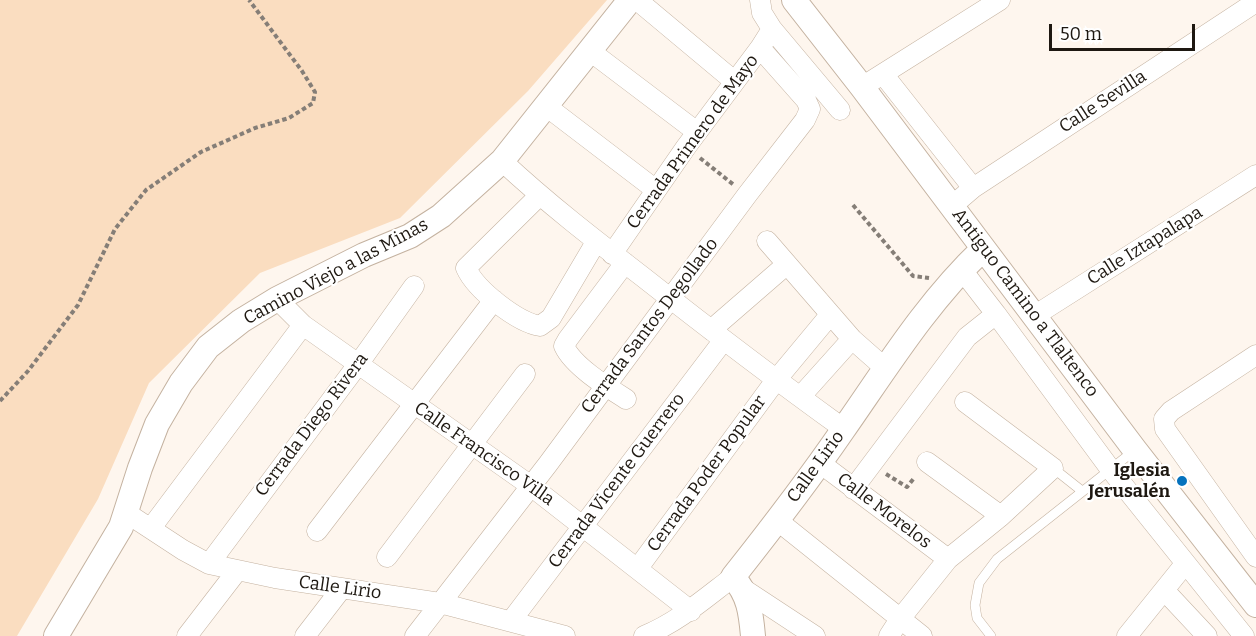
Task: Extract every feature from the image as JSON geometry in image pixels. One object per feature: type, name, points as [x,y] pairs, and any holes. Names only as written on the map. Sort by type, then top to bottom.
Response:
[{"type":"street","name":"Camino Viejo a las Minas","points":[[56,636],[121,527],[157,424],[181,383],[208,348],[241,321],[277,299],[364,255],[410,236],[441,216],[502,161],[630,0]]},
{"type":"street","points":[[637,0],[734,81]]},
{"type":"street","points":[[760,0],[762,13],[772,29],[840,110]]},
{"type":"street","name":"Antiguo Camino a Tlaltenco","points":[[794,0],[1135,450],[1256,605]]},
{"type":"street","points":[[862,87],[1000,0]]},
{"type":"street","name":"Calle Sevilla","points":[[952,206],[973,188],[1256,2]]},
{"type":"street","name":"Cerrada Primero de Mayo","points":[[611,253],[772,29]]},
{"type":"street","name":"Cerrada Santos Degollado","points":[[415,636],[531,486],[747,195],[806,120],[810,109],[806,100],[760,48]]},
{"type":"street","points":[[590,51],[692,140]]},
{"type":"street","points":[[883,74],[973,188]]},
{"type":"street","points":[[546,106],[656,190]]},
{"type":"street","points":[[502,161],[539,196],[611,253],[776,380],[844,429]]},
{"type":"street","name":"Calle Iztapalapa","points":[[1034,316],[1256,175]]},
{"type":"street","points":[[539,196],[466,268],[470,278],[494,300],[529,324],[540,326],[551,318],[611,253]]},
{"type":"street","points":[[767,241],[852,339],[886,369]]},
{"type":"street","name":"Calle Lirio","points":[[644,636],[669,625],[737,583],[778,520],[921,317],[983,249]]},
{"type":"street","points":[[611,253],[564,346],[568,354],[606,386],[626,399]]},
{"type":"street","name":"Cerrada Vicente Guerrero","points":[[516,627],[717,335],[786,264]]},
{"type":"street","points":[[962,270],[1111,470],[1244,636]]},
{"type":"street","name":"Cerrada Diego Rivera","points":[[209,564],[414,286]]},
{"type":"street","name":"Calle Francisco Villa","points":[[277,299],[303,325],[531,486],[691,611]]},
{"type":"street","points":[[318,531],[494,300]]},
{"type":"street","points":[[853,489],[967,337],[996,314]]},
{"type":"street","name":"Cerrada Poder Popular","points":[[638,568],[776,380],[830,315]]},
{"type":"street","points":[[151,528],[303,325]]},
{"type":"street","points":[[800,397],[852,339]]},
{"type":"street","points":[[1253,546],[1165,429],[1164,418],[1171,411],[1256,355]]},
{"type":"street","points":[[387,557],[525,374]]},
{"type":"street","points":[[889,636],[900,618],[948,559],[1001,516],[1053,468],[965,402]]},
{"type":"street","points":[[927,462],[1001,516]]},
{"type":"street","name":"Calle Morelos","points":[[820,463],[948,559]]},
{"type":"street","name":"Calle Lirio","points":[[125,512],[209,564],[237,571],[440,603],[516,627],[565,636]]},
{"type":"street","points":[[778,520],[922,636]]},
{"type":"street","points":[[1127,636],[1185,564]]},
{"type":"street","points":[[187,636],[237,571]]},
{"type":"street","points":[[737,583],[749,605],[753,636]]},
{"type":"street","points":[[737,583],[815,636]]},
{"type":"street","points":[[305,636],[342,588]]},
{"type":"street","points":[[1164,590],[1207,636]]},
{"type":"street","points":[[1217,636],[1230,620]]},
{"type":"lane","points":[[991,636],[977,618],[975,605],[980,583],[996,559],[1135,450]]},
{"type":"lane","points":[[1053,468],[1082,491]]},
{"type":"path","points":[[0,401],[28,371],[78,304],[115,229],[147,190],[201,152],[255,128],[289,118],[313,103],[315,92],[302,71],[249,0]]},
{"type":"path","points":[[692,140],[747,195]]},
{"type":"path","points":[[853,205],[913,276],[928,278],[962,270]]},
{"type":"path","points":[[872,466],[907,487],[927,462]]},
{"type":"shaded area","points":[[0,0],[607,0],[528,91],[400,218],[260,273],[149,383],[98,499],[17,636],[0,636]]},
{"type":"place","name":"Iglesia Jerusalén","points":[[1182,481]]}]
